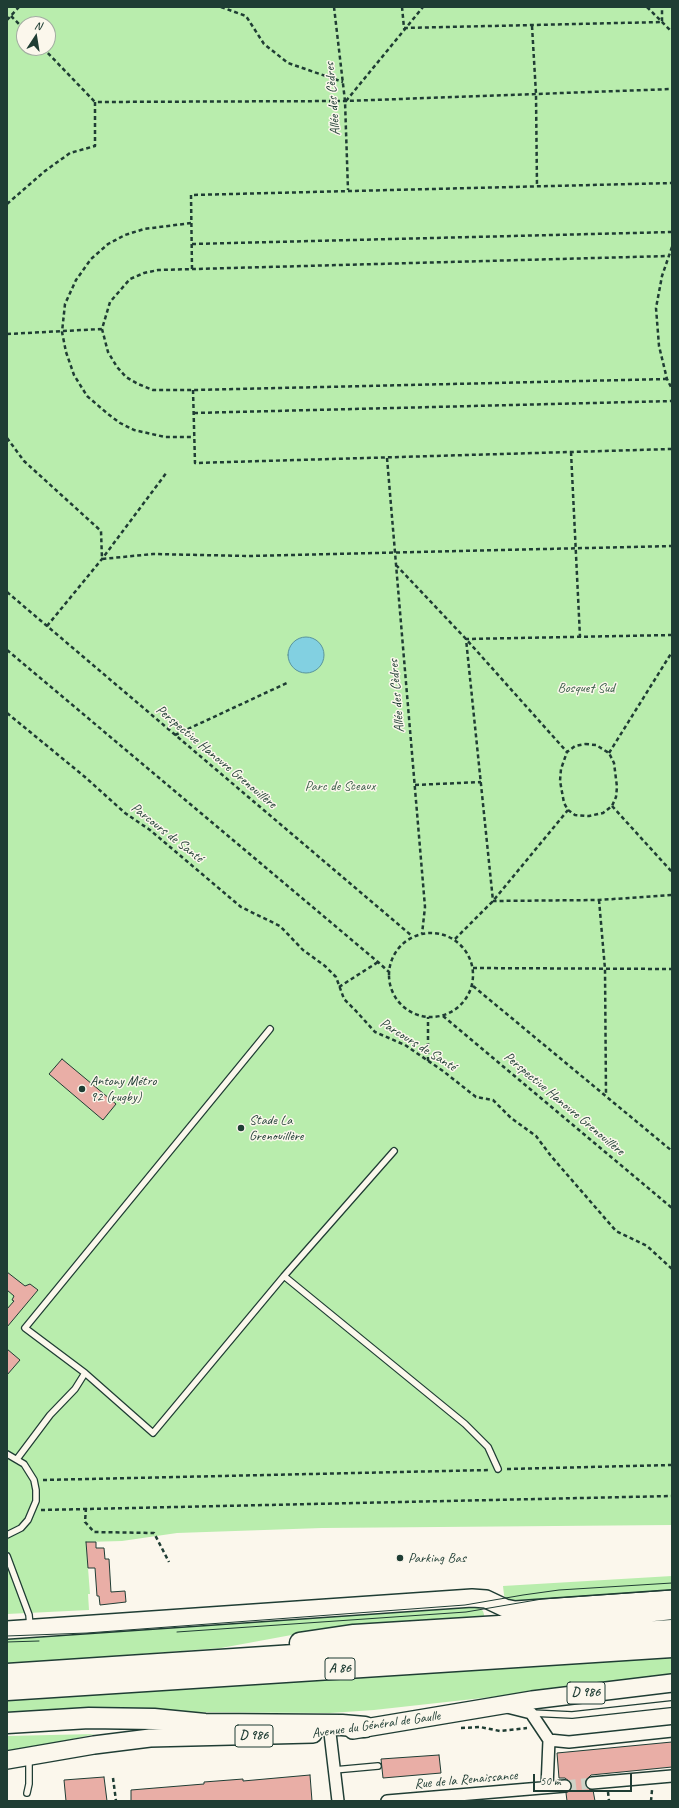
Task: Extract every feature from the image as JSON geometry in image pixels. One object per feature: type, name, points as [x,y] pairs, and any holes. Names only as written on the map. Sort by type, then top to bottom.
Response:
[{"type":"highway","points":[[277,1656],[290,1644],[354,1635],[532,1624],[672,1609]]},
{"type":"highway","name":"A 86","points":[[7,1674],[672,1630]]},
{"type":"highway","name":"A 86","points":[[7,1690],[672,1647]]},
{"type":"highway","points":[[7,1723],[89,1718],[154,1720],[205,1724],[342,1725],[365,1727]]},
{"type":"main road","points":[[7,1630],[472,1598],[486,1599],[504,1608],[515,1610],[672,1599]]},
{"type":"main road","name":"Avenue du Général de Gaulle","points":[[7,1760],[94,1745],[150,1738],[330,1733],[422,1720],[582,1694],[672,1683]]},
{"type":"street","points":[[501,1706],[531,1713],[549,1740],[547,1787]]},
{"type":"street","points":[[549,1740],[569,1742],[672,1731]]},
{"type":"street","points":[[330,1733],[338,1801]]},
{"type":"street","points":[[592,1783],[672,1776]]},
{"type":"street","name":"Rue de la Renaissance","points":[[387,1801],[565,1786]]},
{"type":"lane","points":[[270,1029],[25,1328],[85,1373],[153,1433],[284,1276],[394,1151]]},
{"type":"lane","points":[[284,1276],[464,1424],[488,1447],[498,1469]]},
{"type":"lane","points":[[17,1458],[50,1415],[75,1389],[85,1373]]},
{"type":"lane","points":[[7,1454],[17,1458],[24,1464],[34,1480],[36,1500],[34,1510],[28,1520],[21,1528],[7,1535]]},
{"type":"lane","points":[[7,1556],[29,1615],[30,1629]]},
{"type":"lane","points":[[531,1713],[572,1715],[672,1704]]},
{"type":"lane","points":[[27,1793],[29,1784],[29,1755]]},
{"type":"lane","points":[[334,1770],[378,1766]]},
{"type":"path","points":[[7,20],[19,7]]},
{"type":"path","points":[[221,7],[246,16],[264,44],[288,63],[343,82]]},
{"type":"path","name":"Allée des Cèdres","points":[[334,7],[346,101],[348,190]]},
{"type":"path","points":[[402,7],[404,28]]},
{"type":"path","points":[[346,101],[404,28],[423,7]]},
{"type":"path","points":[[647,7],[672,32]]},
{"type":"path","points":[[662,7],[662,22]]},
{"type":"path","points":[[11,16],[16,21]]},
{"type":"path","points":[[404,28],[662,22]]},
{"type":"path","points":[[532,26],[536,94],[537,187]]},
{"type":"path","points":[[7,204],[45,171],[70,153],[95,146],[95,102],[51,56]]},
{"type":"path","points":[[95,102],[346,101],[672,89]]},
{"type":"path","points":[[192,269],[191,195],[348,190],[672,184]]},
{"type":"path","points":[[191,223],[144,229],[125,235],[108,244],[91,259],[76,280],[65,304],[62,332],[66,352],[74,375],[87,396],[108,414],[120,423],[134,430],[165,436],[194,437]]},
{"type":"path","points":[[192,244],[672,232]]},
{"type":"path","points":[[672,247],[662,276],[656,308],[659,346],[667,379],[672,389]]},
{"type":"path","points":[[667,379],[153,390],[126,377],[108,352],[102,329],[110,302],[130,279],[144,273],[158,270],[668,256]]},
{"type":"path","points":[[7,334],[102,329]]},
{"type":"path","points":[[193,390],[195,463],[672,449]]},
{"type":"path","points":[[194,413],[672,401]]},
{"type":"path","points":[[7,438],[24,461],[101,531],[102,559]]},
{"type":"path","points":[[571,452],[580,637]]},
{"type":"path","name":"Allée des Cèdres","points":[[387,458],[425,907],[422,934]]},
{"type":"path","points":[[47,626],[102,559],[167,472]]},
{"type":"path","points":[[102,559],[153,554],[248,556],[672,546]]},
{"type":"path","points":[[396,565],[466,640],[566,752]]},
{"type":"path","name":"Perspective Hanovre Grenouillère","points":[[7,592],[412,936]]},
{"type":"path","points":[[466,640],[672,635]]},
{"type":"path","points":[[466,640],[493,901]]},
{"type":"path","points":[[7,650],[389,972]]},
{"type":"path","points":[[609,753],[672,652]]},
{"type":"path","points":[[175,735],[289,682]]},
{"type":"path","name":"Parcours de Santé","points":[[7,713],[47,747],[86,777],[125,813],[150,830],[241,907],[280,926],[303,950],[336,977],[344,1000],[375,1032],[405,1045],[476,1097],[493,1100],[512,1118],[536,1136],[551,1156],[616,1231],[647,1246],[672,1269]]},
{"type":"path","points":[[585,744],[596,745],[609,753],[614,763],[617,787],[616,797],[612,806],[603,813],[589,816],[576,815],[568,810],[564,803],[560,781],[561,769],[566,752],[575,746],[585,744]]},
{"type":"path","points":[[415,785],[481,782]]},
{"type":"path","points":[[612,806],[672,872]]},
{"type":"path","points":[[455,940],[493,901],[568,810]]},
{"type":"path","points":[[493,901],[599,900],[672,895]]},
{"type":"path","points":[[599,900],[605,969],[606,1095]]},
{"type":"path","points":[[437,933],[455,940],[463,947],[470,958],[473,968],[473,986],[462,1004],[454,1011],[443,1016],[420,1016],[404,1008],[393,995],[390,985],[389,972],[391,960],[397,950],[412,936],[422,934],[437,933]]},
{"type":"path","points":[[339,987],[378,962]]},
{"type":"path","points":[[473,968],[672,969]]},
{"type":"path","points":[[473,986],[672,1151]]},
{"type":"path","name":"Perspective Hanovre Grenouillère","points":[[443,1016],[672,1208]]},
{"type":"path","points":[[428,1017],[428,1061]]},
{"type":"path","points":[[34,1480],[672,1465]]},
{"type":"path","points":[[34,1510],[672,1496]]},
{"type":"path","points":[[86,1508],[85,1522],[94,1532],[154,1533],[169,1562]]},
{"type":"path","points":[[113,1778],[116,1801]]},
{"type":"green space","name":"Parc de Sceaux","points":[[7,7],[672,7],[672,1525],[322,1528],[177,1533],[122,1541],[86,1542],[90,1594],[88,1594],[89,1610],[7,1614]]},
{"type":"green space","points":[[672,1576],[672,1596],[520,1606],[506,1600],[503,1586]]},
{"type":"green space","points":[[476,1606],[483,1611],[485,1618],[441,1619],[324,1629],[221,1648],[7,1664],[7,1633]]},
{"type":"green space","points":[[672,1653],[672,1677],[374,1710],[330,1713],[171,1712],[7,1718],[7,1700]]},
{"type":"green space","points":[[95,1734],[7,1754],[7,1736]]},
{"type":"water","points":[[310,637],[319,642],[323,648],[323,662],[319,668],[310,673],[302,673],[293,668],[289,662],[288,651],[293,642],[299,638]]},
{"type":"building","name":"Antony Métro 92 (rugby)","points":[[62,1059],[116,1104],[103,1120],[49,1074]]},
{"type":"building","points":[[7,1272],[25,1286],[30,1284],[38,1290],[7,1327],[7,1309],[14,1301],[12,1300],[14,1296],[7,1290]]},
{"type":"building","points":[[7,1349],[20,1360],[7,1375]]},
{"type":"building","points":[[86,1542],[96,1542],[96,1548],[104,1548],[105,1559],[109,1559],[111,1592],[125,1591],[126,1602],[100,1605],[99,1596],[97,1596],[95,1568],[88,1568]]},
{"type":"building","points":[[672,1742],[672,1767],[591,1775],[586,1780],[585,1784],[589,1789],[593,1790],[595,1801],[567,1801],[566,1793],[571,1789],[572,1785],[565,1778],[559,1778],[557,1753]]},
{"type":"building","points":[[439,1755],[441,1773],[383,1778],[381,1759]]},
{"type":"building","points":[[310,1775],[312,1801],[131,1801],[131,1790],[204,1784],[204,1782],[243,1779],[243,1781]]},
{"type":"building","points":[[104,1777],[107,1801],[66,1801],[64,1780]]},
{"type":"tunnel","points":[[565,1786],[592,1783]]},
{"type":"tram line","points":[[7,1636],[87,1633],[465,1605],[559,1590],[672,1583]]},
{"type":"tram line","points":[[177,1632],[466,1612],[542,1599],[672,1590]]},
{"type":"tram line","points":[[7,1642],[39,1641]]},
{"type":"place","name":"Antony Métro 92 (rugby)","points":[[82,1089]]},
{"type":"place","name":"Stade La Grenouillère","points":[[241,1128]]},
{"type":"place","name":"Parking Bas","points":[[400,1558]]},
{"type":"park label","name":"Bosquet Sud","points":[[586,688]]}]
